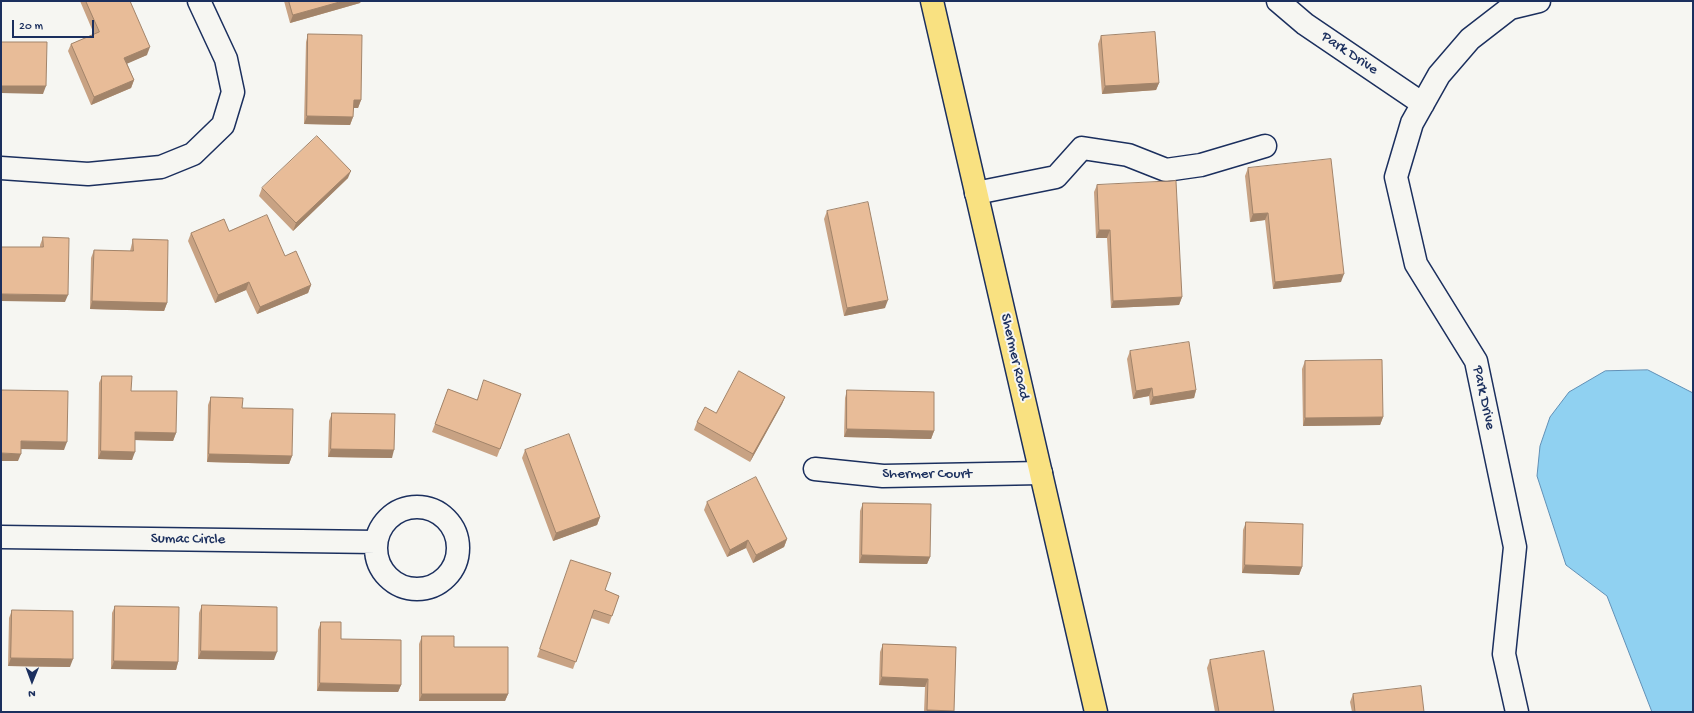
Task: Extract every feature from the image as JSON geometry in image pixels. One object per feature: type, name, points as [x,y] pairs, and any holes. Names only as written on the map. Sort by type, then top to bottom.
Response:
[{"type":"main road","name":"Shermer Road","points":[[932,1],[1096,712]]},
{"type":"street","points":[[1,168],[88,174],[161,167],[193,154],[223,125],[233,92],[226,59],[199,1]]},
{"type":"street","name":"Park Drive","points":[[1278,1],[1305,24],[1423,104]]},
{"type":"street","name":"Park Drive","points":[[1517,712],[1504,654],[1515,547],[1476,361],[1416,264],[1396,177],[1412,123],[1439,75],[1470,39],[1510,8],[1539,1]]},
{"type":"street","points":[[976,193],[1056,177],[1082,148],[1128,155],[1166,170],[1201,165],[1265,146]]},
{"type":"street","name":"Shermer Court","points":[[814,468],[883,476],[1041,473]]},
{"type":"street","name":"Sumac Circle","points":[[1,538],[376,542]]},
{"type":"water","points":[[1648,370],[1693,393],[1693,712],[1652,712],[1607,596],[1566,565],[1537,476],[1540,446],[1550,417],[1569,392],[1605,371]]},
{"type":"building","points":[[86,1],[130,1],[150,47],[124,58],[134,80],[94,97],[71,44],[99,32]]},
{"type":"building","points":[[289,1],[343,1],[293,15]]},
{"type":"building","points":[[1155,32],[1159,83],[1105,86],[1101,36]]},
{"type":"building","points":[[308,34],[362,35],[361,100],[354,100],[353,117],[307,116]]},
{"type":"building","points":[[1,42],[47,42],[46,86],[1,86]]},
{"type":"building","points":[[317,136],[351,171],[296,223],[262,188]]},
{"type":"building","points":[[1331,159],[1344,274],[1275,282],[1268,213],[1253,214],[1248,168]]},
{"type":"building","points":[[1176,181],[1182,297],[1113,301],[1110,230],[1099,230],[1097,185]]},
{"type":"building","points":[[868,202],[888,300],[847,308],[827,211]]},
{"type":"building","points":[[267,215],[285,256],[296,251],[311,285],[260,307],[249,282],[218,295],[191,233],[224,219],[229,231]]},
{"type":"building","points":[[43,237],[69,238],[68,295],[1,294],[1,247],[43,247]]},
{"type":"building","points":[[133,239],[168,240],[167,303],[92,301],[94,250],[133,251]]},
{"type":"building","points":[[1189,342],[1196,390],[1153,397],[1152,388],[1136,391],[1130,351]]},
{"type":"building","points":[[1382,360],[1383,417],[1305,418],[1305,361]]},
{"type":"building","points":[[739,371],[785,397],[753,454],[697,422],[705,407],[716,413]]},
{"type":"building","points":[[102,376],[132,376],[131,391],[177,391],[176,433],[135,432],[135,452],[101,451]]},
{"type":"building","points":[[484,380],[521,394],[500,449],[435,424],[448,389],[477,400]]},
{"type":"building","points":[[1,390],[68,391],[67,442],[21,441],[21,454],[1,453]]},
{"type":"building","points":[[847,390],[934,392],[934,431],[847,429]]},
{"type":"building","points":[[211,397],[243,398],[242,408],[293,409],[292,456],[209,454]]},
{"type":"building","points":[[332,413],[395,414],[394,450],[331,449]]},
{"type":"building","points":[[569,434],[600,517],[556,533],[525,450]]},
{"type":"building","points":[[756,477],[787,539],[756,555],[748,540],[730,550],[707,502]]},
{"type":"building","points":[[863,503],[931,504],[930,557],[862,555]]},
{"type":"building","points":[[1246,522],[1303,524],[1302,567],[1245,565]]},
{"type":"building","points":[[571,560],[611,573],[605,590],[619,596],[612,616],[594,610],[576,662],[540,649]]},
{"type":"building","points":[[202,605],[277,607],[277,652],[201,651]]},
{"type":"building","points":[[115,606],[179,607],[178,662],[114,661]]},
{"type":"building","points":[[12,610],[73,611],[73,659],[11,658]]},
{"type":"building","points":[[321,622],[341,622],[341,639],[401,640],[401,685],[320,683]]},
{"type":"building","points":[[422,636],[454,636],[454,647],[508,647],[508,694],[422,694]]},
{"type":"building","points":[[883,644],[956,647],[954,711],[927,710],[928,679],[882,677]]},
{"type":"building","points":[[1264,651],[1274,711],[1219,712],[1210,660]]},
{"type":"building","points":[[1421,686],[1424,712],[1355,712],[1353,694]]}]
